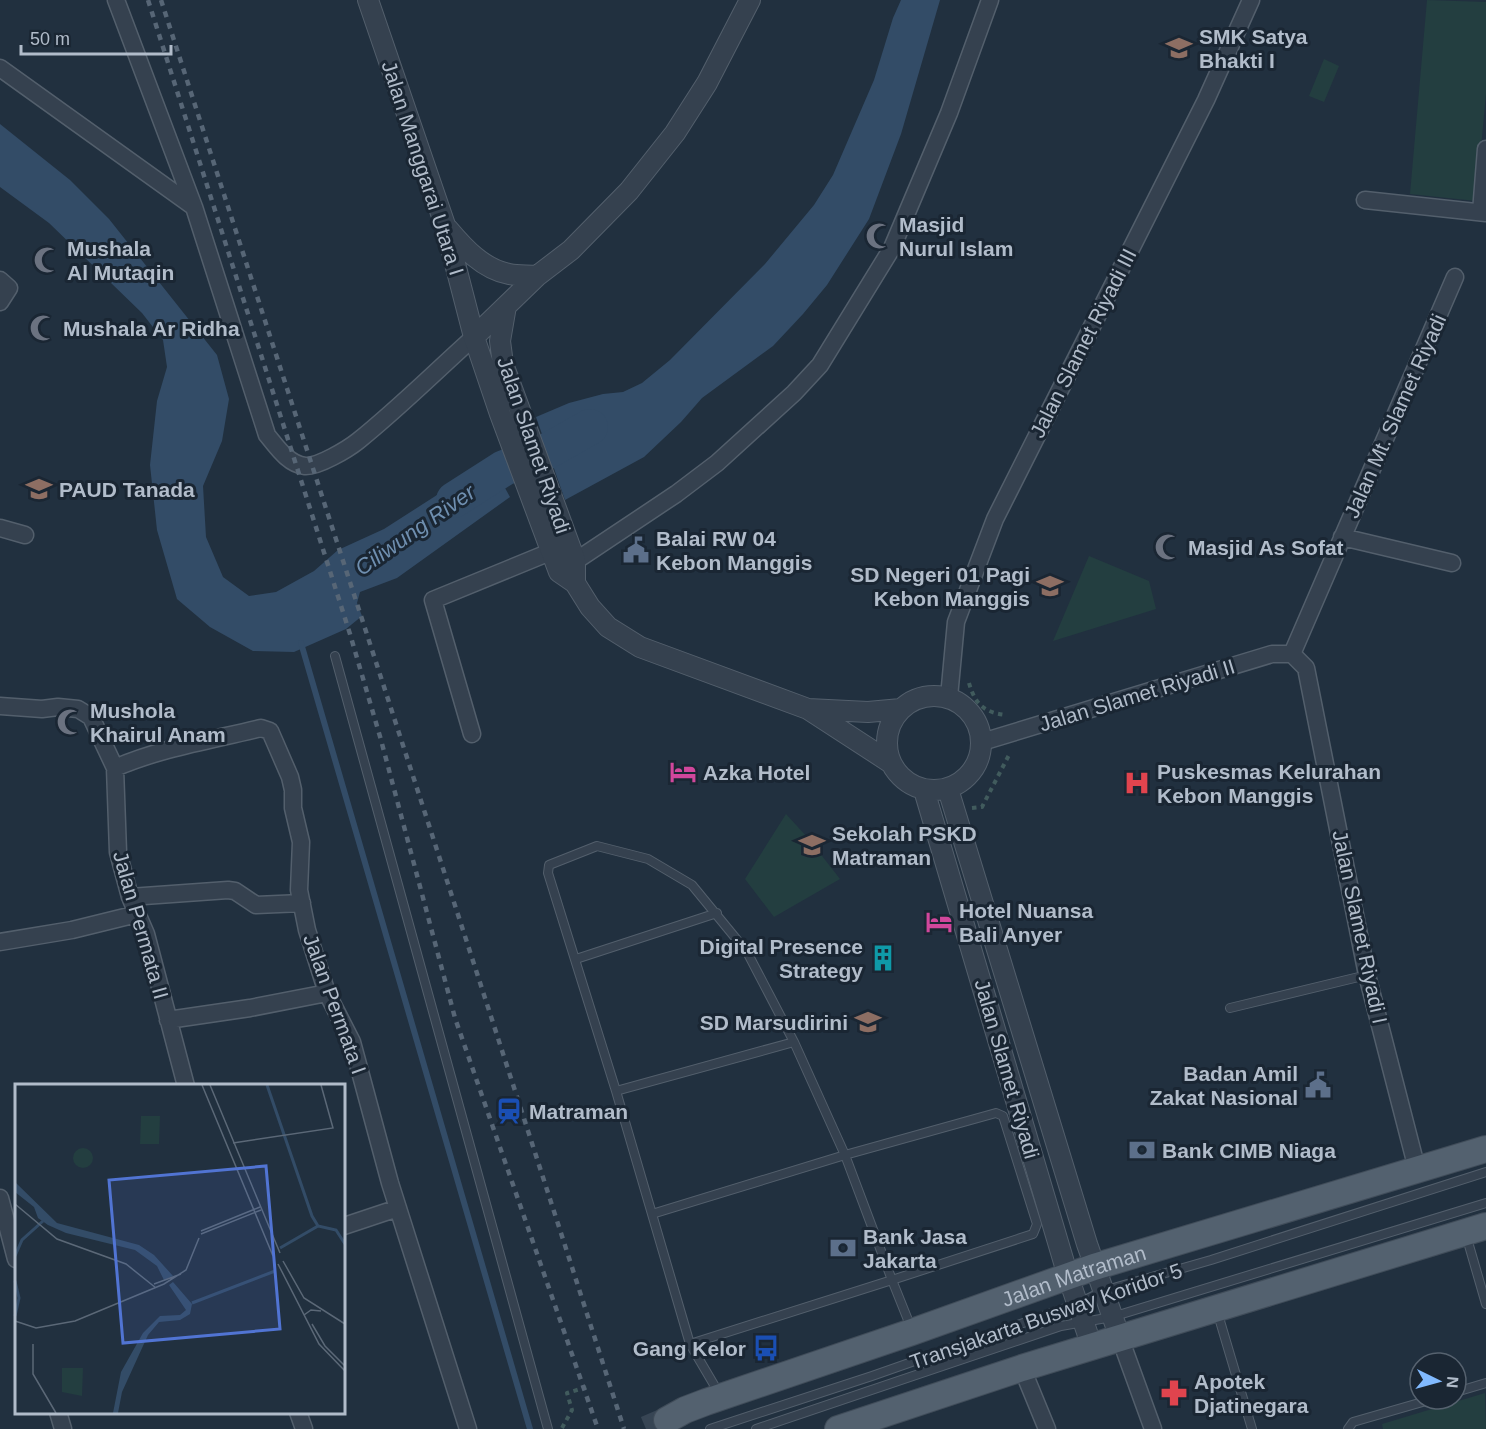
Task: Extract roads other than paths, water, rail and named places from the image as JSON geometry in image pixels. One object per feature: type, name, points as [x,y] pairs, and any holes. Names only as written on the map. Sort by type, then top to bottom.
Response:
[{"type":"main road","name":"Jalan Matraman","points":[[695,1407],[1094,1267],[1486,1149]]},
{"type":"main road","points":[[838,1429],[1092,1347],[1116,1328],[1216,1309],[1476,1229]]},
{"type":"street","points":[[116,0],[194,207],[267,435],[281,453],[295,463],[306,466],[316,465],[357,443],[474,337],[537,276],[571,250],[629,191],[675,134],[707,84],[750,0]]},
{"type":"street","name":"Jalan Manggarai Utara I","points":[[369,0],[445,225],[474,337]]},
{"type":"street","points":[[569,572],[717,463],[794,393],[820,365],[892,248],[949,113],[990,0]]},
{"type":"street","name":"Jalan Slamet Riyadi III","points":[[949,697],[956,622],[994,519],[1206,100],[1251,0]]},
{"type":"street","points":[[0,68],[194,207]]},
{"type":"street","points":[[1365,200],[1483,212],[1486,149]]},
{"type":"street","points":[[445,225],[468,253],[488,265],[507,274],[537,276]]},
{"type":"street","name":"Jalan Mt. Slamet Riyadi","points":[[1292,654],[1455,277]]},
{"type":"street","points":[[0,280],[9,288],[0,302]]},
{"type":"street","name":"Jalan Slamet Riyadi","points":[[506,306],[500,341],[509,411]]},
{"type":"street","name":"Jalan Slamet Riyadi","points":[[474,337],[509,411],[569,572],[590,607],[608,627],[640,647],[808,709],[891,763]]},
{"type":"street","name":"Jalan Slamet Riyadi","points":[[544,509],[550,552],[569,572]]},
{"type":"street","points":[[0,528],[26,535]]},
{"type":"street","points":[[1342,537],[1452,563]]},
{"type":"street","points":[[472,734],[433,600],[550,552]]},
{"type":"street","name":"Jalan Slamet Riyadi II","points":[[982,742],[1272,654],[1292,654]]},
{"type":"street","name":"Jalan Slamet Riyadi I","points":[[1292,654],[1306,668],[1367,975],[1416,1170]]},
{"type":"street","points":[[932,695],[949,697],[973,714],[982,742],[973,771],[948,789],[924,790],[904,781],[891,763],[886,744],[890,725],[901,709],[915,699],[932,695]]},
{"type":"street","name":"Jalan Permata II","points":[[0,706],[42,709],[58,707],[78,710],[91,717],[115,768],[118,852],[130,897],[146,934],[185,1084]]},
{"type":"street","name":"Jalan Slamet Riyadi","points":[[808,709],[868,712],[901,709]]},
{"type":"street","name":"Jalan Permata I","points":[[115,768],[140,757],[170,749],[261,729],[270,731],[290,777],[293,790],[293,808],[301,842],[300,890],[307,930],[327,993],[352,1042],[398,1208],[468,1429]]},
{"type":"street","name":"Jalan Slamet Riyadi","points":[[948,789],[1094,1267],[1116,1328]]},
{"type":"street","name":"Jalan Slamet Riyadi","points":[[924,790],[1068,1276],[1092,1347]]},
{"type":"street","points":[[130,897],[228,890],[235,891],[256,905],[302,903]]},
{"type":"street","points":[[0,942],[72,930],[137,914]]},
{"type":"street","points":[[168,1020],[327,993]]},
{"type":"street","points":[[6,1200],[15,1253]]},
{"type":"street","points":[[345,1226],[398,1208]]},
{"type":"street","points":[[1116,1328],[1153,1429]]},
{"type":"street","points":[[1022,1368],[1047,1429]]},
{"type":"street","points":[[58,1414],[63,1429]]},
{"type":"street","points":[[298,1414],[304,1429]]},
{"type":"lane","points":[[335,656],[548,1429]]},
{"type":"lane","points":[[695,1407],[690,1344],[616,1091],[548,873],[549,865],[597,846],[648,858],[692,885],[747,952],[794,1042],[844,1155],[912,1332]]},
{"type":"lane","points":[[576,959],[717,913]]},
{"type":"lane","points":[[1230,1008],[1367,975]]},
{"type":"lane","points":[[616,1091],[794,1042]]},
{"type":"lane","points":[[652,1214],[844,1155],[996,1113],[1003,1116],[1037,1224],[1033,1234],[690,1344]]},
{"type":"lane","name":"Transjakarta Busway Koridor 5","points":[[756,1429],[1061,1326],[1080,1314],[1103,1291],[1210,1260],[1486,1172]]},
{"type":"lane","name":"Transjakarta Busway Koridor 5","points":[[710,1429],[872,1376],[1080,1314],[1116,1328],[1486,1203]]},
{"type":"lane","points":[[1476,1229],[1486,1304]]},
{"type":"lane","points":[[1216,1309],[1224,1329],[1252,1429]]},
{"type":"lane","points":[[1468,1388],[1486,1383]]},
{"type":"lane","points":[[1348,1429],[1353,1422],[1408,1406]]},
{"type":"water","points":[[901,0],[940,0],[901,134],[869,219],[827,285],[773,346],[702,398],[681,422],[644,457],[565,500],[536,417],[569,403],[603,394],[623,392],[642,383],[670,360],[765,264],[814,205],[833,175],[874,80],[893,18]]},
{"type":"water","points":[[0,124],[70,180],[109,219],[217,355],[229,399],[222,441],[203,486],[206,537],[223,577],[249,596],[276,592],[314,571],[338,550],[384,529],[490,461],[510,497],[397,578],[360,592],[357,603],[362,616],[346,629],[294,652],[253,651],[210,627],[177,599],[157,530],[150,465],[157,401],[167,367],[163,340],[142,313],[49,223],[0,187]]},
{"type":"waterway","name":"Ciliwung River","points":[[454,500],[504,468],[544,453],[590,427]]},
{"type":"waterway","points":[[301,643],[530,1429]]},
{"type":"tunnel","points":[[646,1429],[667,1420]]},
{"type":"railway","points":[[148,0],[350,634],[381,740],[455,1018],[598,1429]]},
{"type":"railway","points":[[161,0],[624,1429]]},
{"type":"place","name":"SMK Satya Bhakti I","points":[[1179,48]]},
{"type":"place","name":"Masjid Nurul Islam","points":[[879,236]]},
{"type":"place","name":"Mushala Al Mutaqin","points":[[47,260]]},
{"type":"place","name":"Mushala Ar Ridha","points":[[43,328]]},
{"type":"place","name":"PAUD Tanada","points":[[39,489]]},
{"type":"place","name":"Masjid As Sofat","points":[[1168,547]]},
{"type":"place","name":"Balai RW 04 Kebon Manggis","points":[[636,550]]},
{"type":"place","name":"SD Negeri 01 Pagi Kebon Manggis","points":[[1050,586]]},
{"type":"place","name":"Mushola Khairul Anam","points":[[70,722]]},
{"type":"place","name":"Azka Hotel","points":[[683,772]]},
{"type":"place","name":"Puskesmas Kelurahan Kebon Manggis","points":[[1137,783]]},
{"type":"place","name":"Sekolah PSKD Matraman","points":[[812,845]]},
{"type":"place","name":"Hotel Nuansa Bali Anyer","points":[[939,922]]},
{"type":"place","name":"Digital Presence Strategy","points":[[883,958]]},
{"type":"place","name":"SD Marsudirini","points":[[868,1022]]},
{"type":"place","name":"Badan Amil Zakat Nasional","points":[[1318,1085]]},
{"type":"place","name":"Matraman","points":[[509,1111]]},
{"type":"place","name":"Bank CIMB Niaga","points":[[1142,1150]]},
{"type":"place","name":"Bank Jasa Jakarta","points":[[843,1248]]},
{"type":"place","name":"Gang Kelor","points":[[766,1348]]},
{"type":"place","name":"Apotek Djatinegara","points":[[1174,1393]]}]
